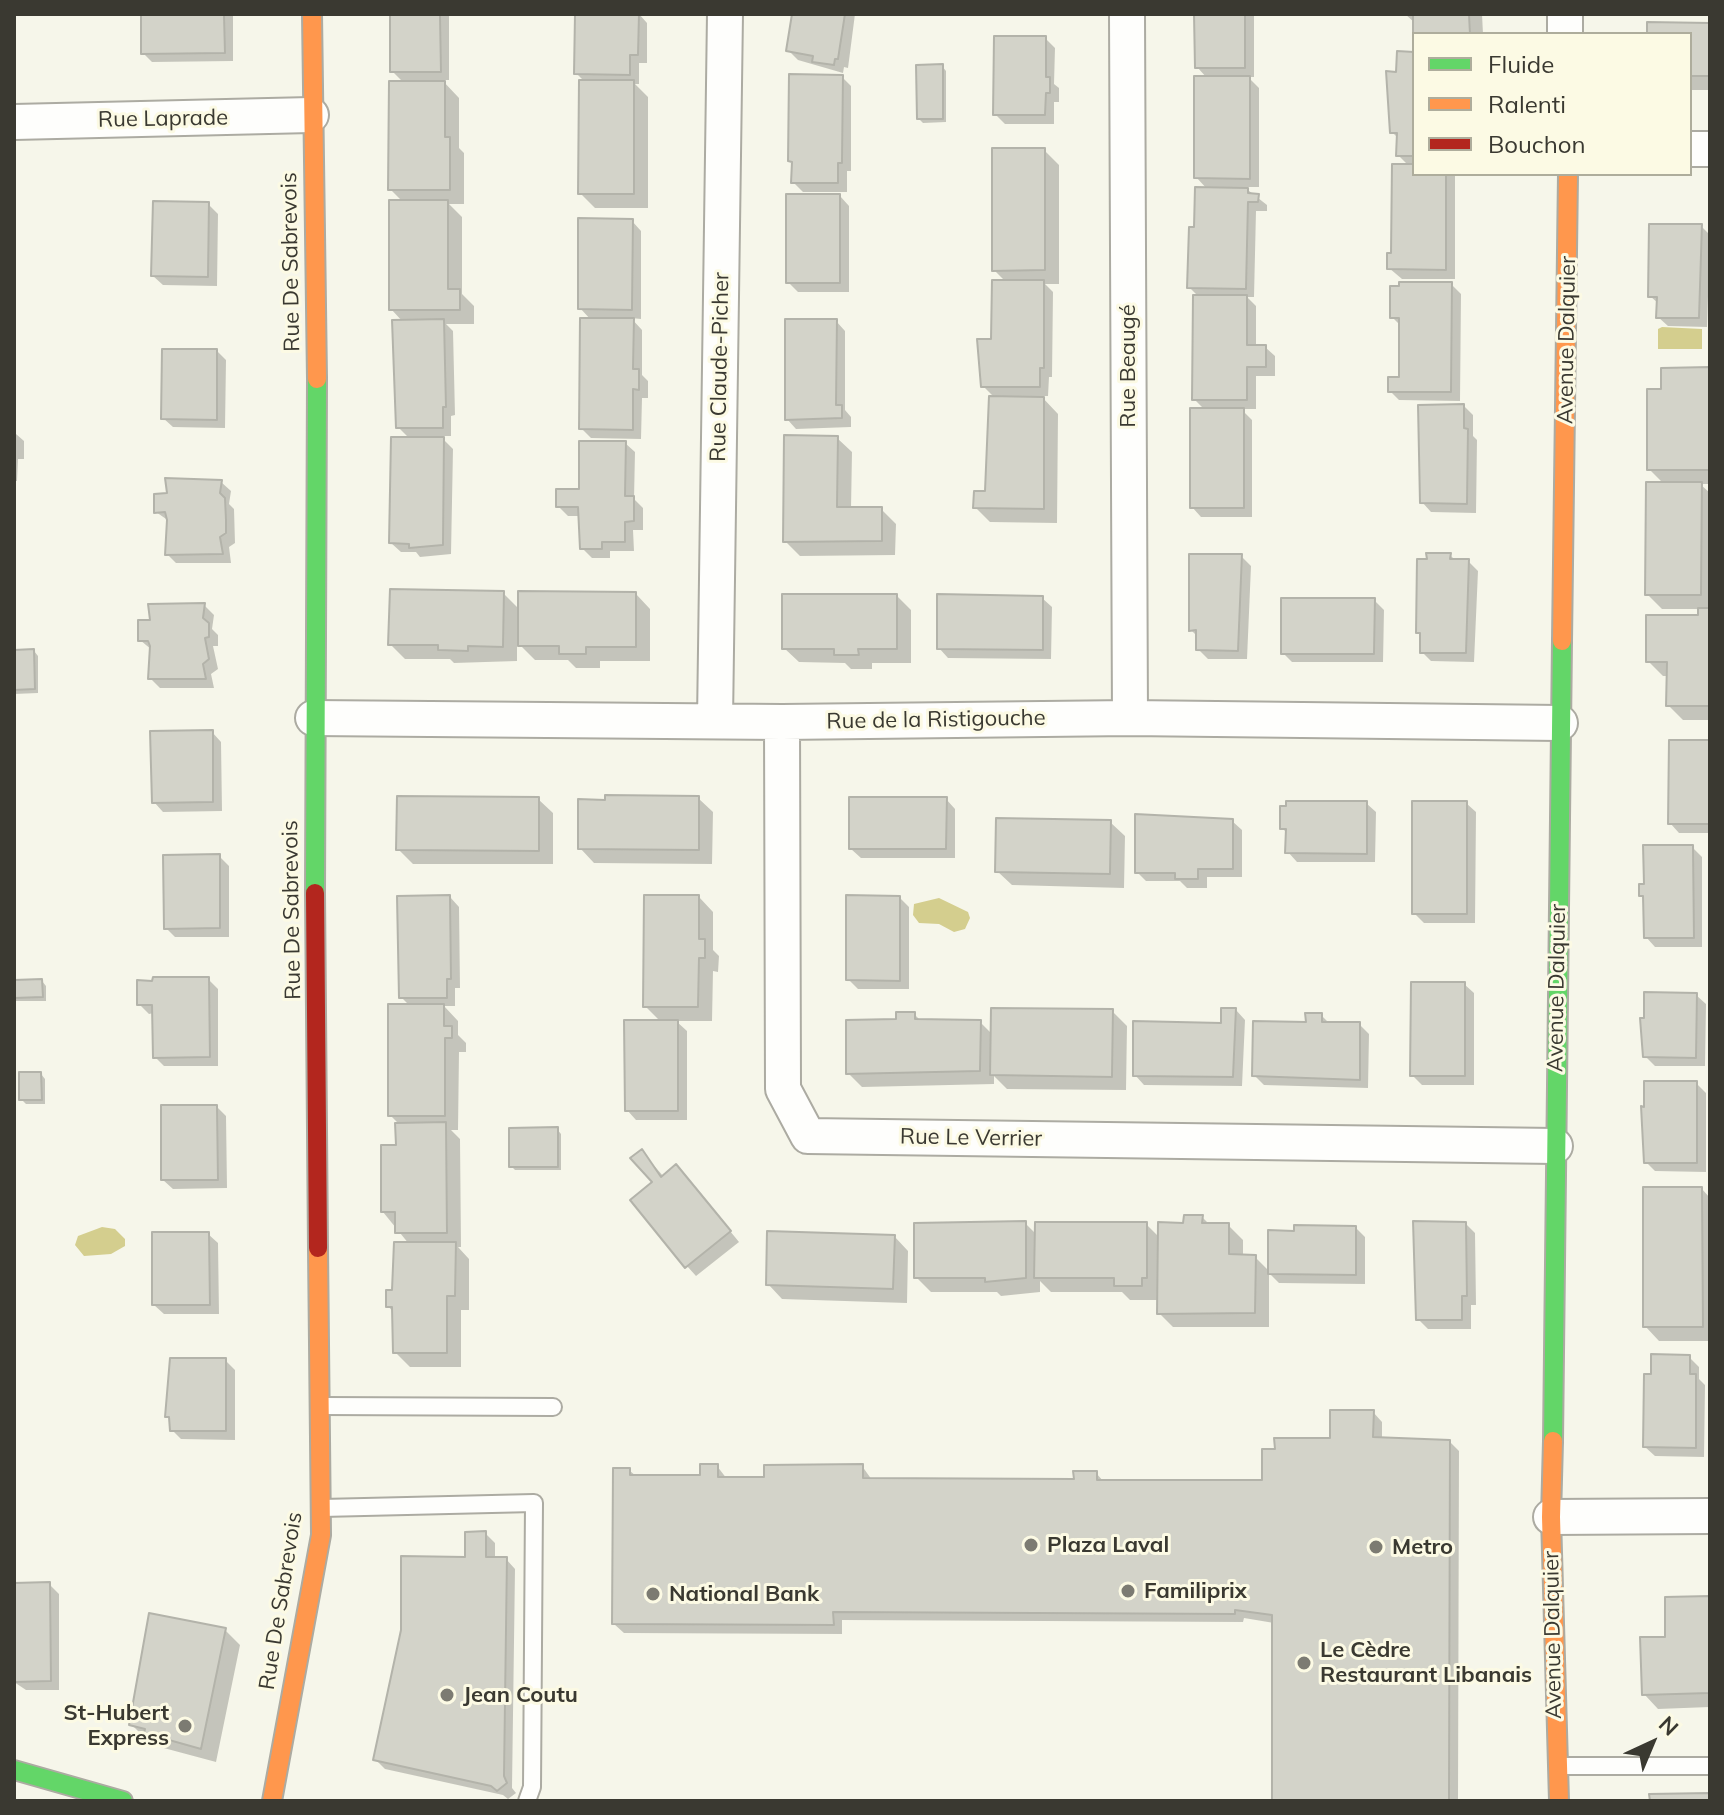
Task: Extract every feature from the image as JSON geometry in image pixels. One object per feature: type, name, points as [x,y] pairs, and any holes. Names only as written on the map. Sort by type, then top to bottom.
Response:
[{"type":"street","name":"Rue De Sabrevois","points":[[272,1801],[321,1535],[313,718],[318,304],[311,115],[312,14]]},
{"type":"street","name":"Rue Claude-Picher","points":[[715,720],[725,14]]},
{"type":"street","name":"Rue Beaugé","points":[[1127,14],[1130,718]]},
{"type":"street","name":"Rue Laprade","points":[[14,122],[311,115]]},
{"type":"street","name":"Avenue Dalquier","points":[[1559,1801],[1551,1517],[1557,1331],[1555,1146],[1568,176]]},
{"type":"street","name":"Rue de la Ristigouche","points":[[313,718],[782,722],[1130,718],[1560,723]]},
{"type":"street","name":"Rue Le Verrier","points":[[782,722],[783,1089],[808,1136],[1555,1146]]},
{"type":"street","points":[[1551,1517],[1710,1516]]},
{"type":"street","points":[[14,1770],[123,1801]]},
{"type":"lane","points":[[320,1406],[553,1407]]},
{"type":"lane","points":[[321,1508],[534,1503],[532,1787],[527,1801]]},
{"type":"lane","points":[[1557,1766],[1710,1766]]},
{"type":"shaded area","points":[[1658,329],[1702,329],[1702,349],[1658,349]]},
{"type":"shaded area","points":[[939,898],[968,912],[970,918],[965,929],[954,932],[939,924],[919,923],[913,915],[914,904]]},
{"type":"shaded area","points":[[102,1227],[115,1229],[125,1239],[125,1246],[111,1254],[84,1256],[75,1245],[78,1236]]},
{"type":"building","points":[[141,14],[224,14],[225,53],[141,54]]},
{"type":"building","points":[[390,14],[440,14],[441,72],[390,72]]},
{"type":"building","points":[[575,14],[639,14],[638,55],[630,55],[630,75],[574,74]]},
{"type":"building","points":[[792,14],[845,14],[838,59],[835,59],[834,65],[812,62],[813,56],[786,51]]},
{"type":"building","points":[[1194,14],[1245,14],[1245,68],[1195,68]]},
{"type":"building","points":[[1413,14],[1469,14],[1470,32],[1413,32]]},
{"type":"building","points":[[1647,22],[1710,23],[1710,76],[1692,76],[1692,32],[1647,32]]},
{"type":"building","points":[[994,36],[1046,36],[1046,77],[1050,77],[1050,93],[1046,93],[1045,115],[993,115]]},
{"type":"building","points":[[1397,51],[1412,52],[1412,156],[1396,156],[1397,133],[1390,133],[1386,71],[1396,72]]},
{"type":"building","points":[[943,64],[943,119],[917,119],[916,65]]},
{"type":"building","points":[[789,74],[843,75],[842,163],[838,163],[838,183],[791,183],[792,162],[788,161]]},
{"type":"building","points":[[1194,76],[1250,76],[1250,179],[1194,178]]},
{"type":"building","points":[[579,80],[634,80],[634,194],[578,194]]},
{"type":"building","points":[[389,81],[445,81],[445,137],[450,137],[450,190],[388,190]]},
{"type":"building","points":[[992,148],[1045,148],[1045,270],[992,271]]},
{"type":"building","points":[[1392,164],[1412,164],[1412,176],[1446,176],[1446,270],[1387,269],[1387,253],[1391,253]]},
{"type":"building","points":[[1195,187],[1248,188],[1248,193],[1259,194],[1258,202],[1248,202],[1246,289],[1187,288],[1189,227],[1194,227]]},
{"type":"building","points":[[786,194],[840,194],[840,283],[786,283]]},
{"type":"building","points":[[389,200],[448,200],[448,289],[460,289],[460,310],[389,310]]},
{"type":"building","points":[[153,201],[209,202],[208,277],[151,276]]},
{"type":"building","points":[[578,218],[633,219],[632,310],[578,309]]},
{"type":"building","points":[[1649,224],[1702,224],[1699,318],[1656,318],[1657,297],[1648,297]]},
{"type":"building","points":[[992,280],[1044,280],[1044,368],[1040,368],[1040,387],[981,387],[977,339],[991,339]]},
{"type":"building","points":[[1399,282],[1452,282],[1451,392],[1388,392],[1388,377],[1399,377],[1399,318],[1390,318],[1390,286],[1399,286]]},
{"type":"building","points":[[1193,295],[1247,295],[1247,345],[1266,345],[1266,367],[1247,367],[1247,400],[1192,400]]},
{"type":"building","points":[[580,318],[634,318],[633,369],[639,369],[639,390],[633,389],[633,430],[579,429]]},
{"type":"building","points":[[444,319],[446,407],[443,407],[443,428],[396,428],[392,320]]},
{"type":"building","points":[[785,319],[837,319],[836,405],[842,405],[842,418],[785,420]]},
{"type":"building","points":[[162,349],[217,349],[217,420],[161,419]]},
{"type":"building","points":[[1710,367],[1710,470],[1647,470],[1647,389],[1661,389],[1661,368]]},
{"type":"building","points":[[989,396],[1044,397],[1044,509],[973,508],[974,491],[985,491]]},
{"type":"building","points":[[1464,404],[1464,428],[1468,429],[1467,504],[1420,503],[1418,405]]},
{"type":"building","points":[[1190,408],[1244,408],[1244,508],[1190,508]]},
{"type":"building","points":[[784,435],[838,436],[837,507],[882,507],[882,541],[783,542]]},
{"type":"building","points":[[391,437],[444,437],[443,545],[409,548],[409,544],[389,543]]},
{"type":"building","points":[[579,441],[626,441],[625,496],[634,496],[634,521],[625,522],[625,542],[602,542],[602,549],[580,549],[578,507],[556,507],[556,489],[579,489]]},
{"type":"building","points":[[165,478],[222,480],[220,493],[225,498],[226,520],[226,533],[220,537],[223,554],[165,555],[167,520],[165,512],[154,513],[154,494],[167,493]]},
{"type":"building","points":[[1646,482],[1702,482],[1701,595],[1645,595]]},
{"type":"building","points":[[1426,553],[1451,553],[1450,559],[1469,559],[1466,653],[1420,653],[1420,633],[1416,633],[1417,559],[1427,559]]},
{"type":"building","points":[[1189,554],[1242,554],[1238,651],[1196,650],[1196,630],[1189,631]]},
{"type":"building","points":[[390,589],[504,591],[503,647],[468,646],[468,651],[438,650],[438,645],[388,645]]},
{"type":"building","points":[[518,591],[636,592],[636,647],[586,647],[586,654],[559,654],[559,646],[518,646]]},
{"type":"building","points":[[782,594],[897,594],[897,649],[858,649],[859,655],[834,655],[834,649],[782,649]]},
{"type":"building","points":[[937,594],[1043,596],[1043,650],[937,649]]},
{"type":"building","points":[[1281,598],[1375,598],[1374,654],[1281,654]]},
{"type":"building","points":[[205,603],[203,618],[209,623],[209,637],[205,638],[209,659],[203,664],[206,679],[148,679],[150,646],[148,641],[138,641],[138,620],[150,620],[148,604]]},
{"type":"building","points":[[1698,608],[1710,608],[1710,706],[1666,706],[1667,662],[1646,662],[1646,615],[1698,615]]},
{"type":"building","points":[[34,649],[35,689],[14,690],[14,650]]},
{"type":"building","points":[[213,730],[213,802],[152,803],[150,731]]},
{"type":"building","points":[[1669,740],[1710,740],[1710,824],[1668,824]]},
{"type":"building","points":[[605,795],[699,796],[699,850],[578,849],[578,799],[605,800]]},
{"type":"building","points":[[397,796],[539,797],[539,851],[396,850]]},
{"type":"building","points":[[849,797],[947,797],[946,849],[849,849]]},
{"type":"building","points":[[1286,801],[1367,801],[1367,854],[1285,853],[1286,829],[1280,829],[1280,806],[1286,806]]},
{"type":"building","points":[[1412,801],[1467,801],[1467,914],[1412,914]]},
{"type":"building","points":[[1135,814],[1233,819],[1233,869],[1198,869],[1198,879],[1175,879],[1175,873],[1135,873]]},
{"type":"building","points":[[996,818],[1111,820],[1110,874],[995,872]]},
{"type":"building","points":[[1643,845],[1693,845],[1694,938],[1644,938],[1643,896],[1639,896],[1639,884],[1644,884]]},
{"type":"building","points":[[220,854],[220,928],[164,929],[163,855]]},
{"type":"building","points":[[450,895],[451,979],[447,979],[447,998],[399,998],[397,896]]},
{"type":"building","points":[[644,895],[699,895],[699,939],[705,939],[705,958],[699,958],[698,1007],[643,1007]]},
{"type":"building","points":[[846,895],[900,896],[900,981],[846,980]]},
{"type":"building","points":[[153,977],[209,977],[210,1057],[153,1058],[152,1005],[137,1005],[137,980],[152,981]]},
{"type":"building","points":[[42,979],[43,997],[14,998],[14,980]]},
{"type":"building","points":[[1411,982],[1465,982],[1465,1076],[1410,1076]]},
{"type":"building","points":[[1644,992],[1697,993],[1696,1058],[1643,1057],[1640,1018],[1644,1018]]},
{"type":"building","points":[[388,1004],[444,1004],[444,1026],[452,1026],[452,1038],[445,1038],[445,1116],[388,1116]]},
{"type":"building","points":[[991,1008],[1113,1009],[1112,1077],[990,1075]]},
{"type":"building","points":[[1221,1008],[1236,1008],[1233,1077],[1133,1076],[1133,1021],[1221,1023]]},
{"type":"building","points":[[896,1012],[915,1012],[915,1019],[981,1020],[980,1071],[846,1074],[846,1020],[896,1019]]},
{"type":"building","points":[[1305,1013],[1322,1013],[1322,1022],[1360,1022],[1360,1080],[1252,1076],[1253,1021],[1306,1022]]},
{"type":"building","points":[[624,1020],[678,1020],[678,1111],[625,1111]]},
{"type":"building","points":[[19,1072],[41,1072],[42,1100],[19,1100]]},
{"type":"building","points":[[1644,1081],[1697,1081],[1697,1163],[1644,1163],[1641,1106],[1644,1107]]},
{"type":"building","points":[[161,1105],[217,1105],[218,1180],[161,1180]]},
{"type":"building","points":[[446,1122],[447,1233],[395,1233],[395,1212],[381,1212],[381,1145],[396,1145],[395,1123]]},
{"type":"building","points":[[558,1127],[558,1167],[509,1167],[509,1128]]},
{"type":"building","points":[[642,1149],[661,1177],[676,1164],[731,1231],[685,1268],[630,1200],[652,1182],[630,1158]]},
{"type":"building","points":[[1643,1187],[1702,1187],[1703,1327],[1643,1327]]},
{"type":"building","points":[[1184,1215],[1203,1215],[1202,1223],[1229,1223],[1229,1254],[1256,1255],[1255,1313],[1157,1314],[1158,1222],[1183,1223]]},
{"type":"building","points":[[1026,1221],[1026,1278],[985,1282],[985,1278],[914,1278],[914,1223]]},
{"type":"building","points":[[1413,1221],[1466,1222],[1467,1296],[1462,1296],[1462,1320],[1416,1320]]},
{"type":"building","points":[[1035,1222],[1147,1222],[1147,1278],[1142,1278],[1142,1286],[1114,1286],[1114,1278],[1034,1278]]},
{"type":"building","points":[[1294,1225],[1356,1226],[1356,1275],[1268,1274],[1268,1230],[1294,1231]]},
{"type":"building","points":[[767,1231],[895,1235],[893,1289],[766,1285]]},
{"type":"building","points":[[152,1232],[209,1232],[210,1305],[152,1305]]},
{"type":"building","points":[[394,1242],[456,1242],[455,1296],[447,1296],[447,1353],[393,1353],[392,1307],[386,1307],[386,1290],[392,1290]]},
{"type":"building","points":[[1651,1354],[1690,1355],[1690,1374],[1696,1374],[1696,1448],[1643,1447],[1644,1374],[1651,1374]]},
{"type":"building","points":[[170,1358],[226,1358],[226,1431],[170,1431],[169,1417],[165,1417]]},
{"type":"building","name":"Plaza Laval","points":[[1330,1410],[1374,1410],[1373,1437],[1450,1440],[1449,1801],[1272,1801],[1272,1615],[1235,1610],[1235,1614],[833,1612],[834,1625],[612,1624],[613,1468],[630,1468],[630,1475],[700,1475],[700,1464],[718,1464],[718,1477],[764,1477],[764,1465],[863,1464],[863,1478],[1074,1479],[1073,1471],[1097,1471],[1097,1480],[1262,1480],[1262,1449],[1275,1449],[1274,1438],[1330,1438]]},
{"type":"building","name":"Jean Coutu","points":[[486,1531],[486,1557],[507,1557],[504,1776],[507,1783],[497,1791],[491,1786],[373,1760],[401,1630],[401,1556],[465,1557],[465,1532]]},
{"type":"building","points":[[50,1582],[51,1681],[15,1682],[14,1583]]},
{"type":"building","points":[[1710,1596],[1710,1693],[1642,1695],[1640,1637],[1665,1637],[1665,1597]]},
{"type":"building","points":[[149,1613],[226,1628],[201,1749],[144,1733],[145,1729],[129,1725]]},
{"type":"building","points":[[1710,1793],[1710,1801],[1650,1801],[1649,1794]]},
{"type":"traffic: fast","points":[[315,893],[317,379]]},
{"type":"traffic: fast","points":[[1553,1441],[1562,641]]},
{"type":"traffic: fast","points":[[14,1770],[123,1801]]},
{"type":"traffic: slow","points":[[312,14],[317,379]]},
{"type":"traffic: slow","points":[[1562,641],[1568,176]]},
{"type":"traffic: slow","points":[[272,1801],[321,1535],[318,1248]]},
{"type":"traffic: slow","points":[[1553,1441],[1551,1517],[1559,1801]]},
{"type":"traffic: jam","points":[[315,893],[318,1248]]},
{"type":"place","name":"Plaza Laval","points":[[1031,1545]]},
{"type":"place","name":"Metro","points":[[1376,1547]]},
{"type":"place","name":"Familiprix","points":[[1128,1591]]},
{"type":"place","name":"National Bank","points":[[653,1594]]},
{"type":"place","name":"Le Cèdre Restaurant Libanais","points":[[1304,1663]]},
{"type":"place","name":"Jean Coutu","points":[[447,1695]]},
{"type":"place","name":"St-Hubert Express","points":[[185,1726]]}]
